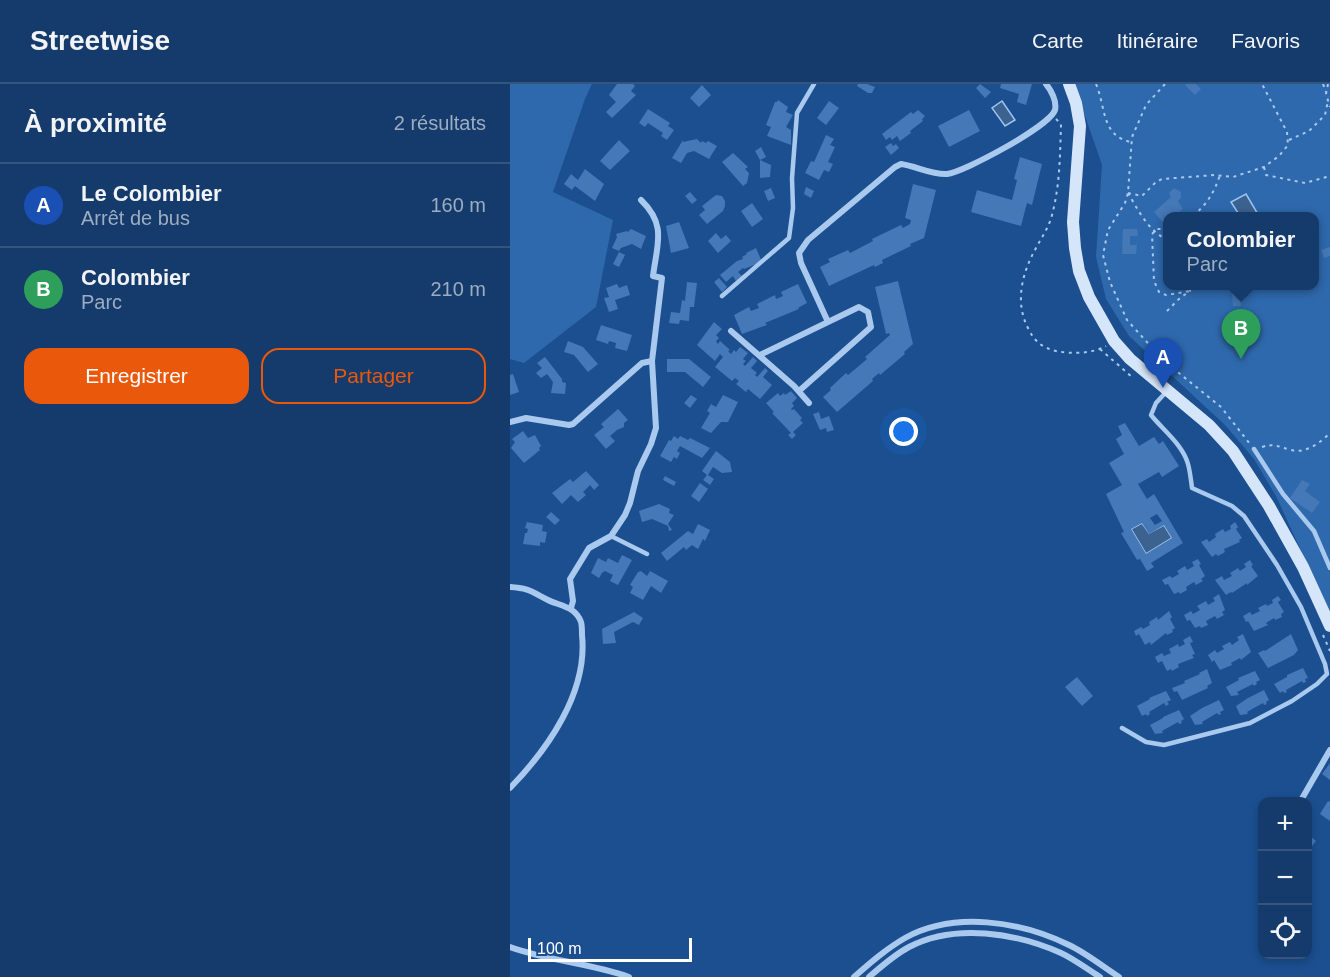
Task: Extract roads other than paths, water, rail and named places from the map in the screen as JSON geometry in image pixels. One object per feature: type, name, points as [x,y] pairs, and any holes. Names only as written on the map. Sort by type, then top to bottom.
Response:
[{"type":"main road","points":[[1069,84],[1076,103],[1080,126],[1073,222],[1075,248],[1079,271],[1089,297],[1114,341],[1130,359],[1209,425],[1233,451],[1303,567],[1326,629]]},
{"type":"street","points":[[828,322],[801,263],[799,253],[808,240],[895,167],[902,164],[948,174],[1026,136],[1052,115],[1056,107],[1046,84]]},
{"type":"street","points":[[571,608],[573,601],[570,579],[589,548],[610,536],[624,515],[630,503],[638,471],[656,428],[652,361],[662,278],[653,276],[659,232],[657,220],[641,200]]},
{"type":"street","points":[[760,355],[859,307],[868,312],[871,327],[799,391]]},
{"type":"street","points":[[731,331],[760,355],[809,403]]},
{"type":"street","points":[[510,422],[526,418],[573,424],[642,363],[652,361]]},
{"type":"street","points":[[510,587],[524,588],[571,608],[581,621],[584,653],[577,686],[557,726],[534,761],[510,788]]},
{"type":"street","points":[[1302,797],[1330,750]]},
{"type":"street","points":[[854,977],[886,950],[906,938],[928,929],[962,923],[999,924],[1023,928],[1069,945],[1119,977]]},
{"type":"street","points":[[869,977],[891,958],[910,946],[930,939],[965,934],[1018,938],[1062,954],[1100,977]]},
{"type":"street","points":[[510,947],[534,956],[612,971],[629,977]]},
{"type":"lane","points":[[722,296],[789,238],[794,208],[792,178],[797,113],[814,84]]},
{"type":"lane","points":[[1122,728],[1146,742],[1164,744],[1250,723],[1292,701],[1317,684],[1327,674],[1326,664],[1301,607],[1244,516],[1232,506],[1192,488],[1188,462],[1176,442],[1162,430],[1151,415],[1156,403],[1167,391]]},
{"type":"lane","points":[[1254,449],[1283,494],[1314,531],[1330,568]]},
{"type":"lane","points":[[610,536],[647,554]]},
{"type":"place","name":"Colombier","points":[[1241,359]]},
{"type":"place","name":"Le Colombier","points":[[1163,388]]}]
